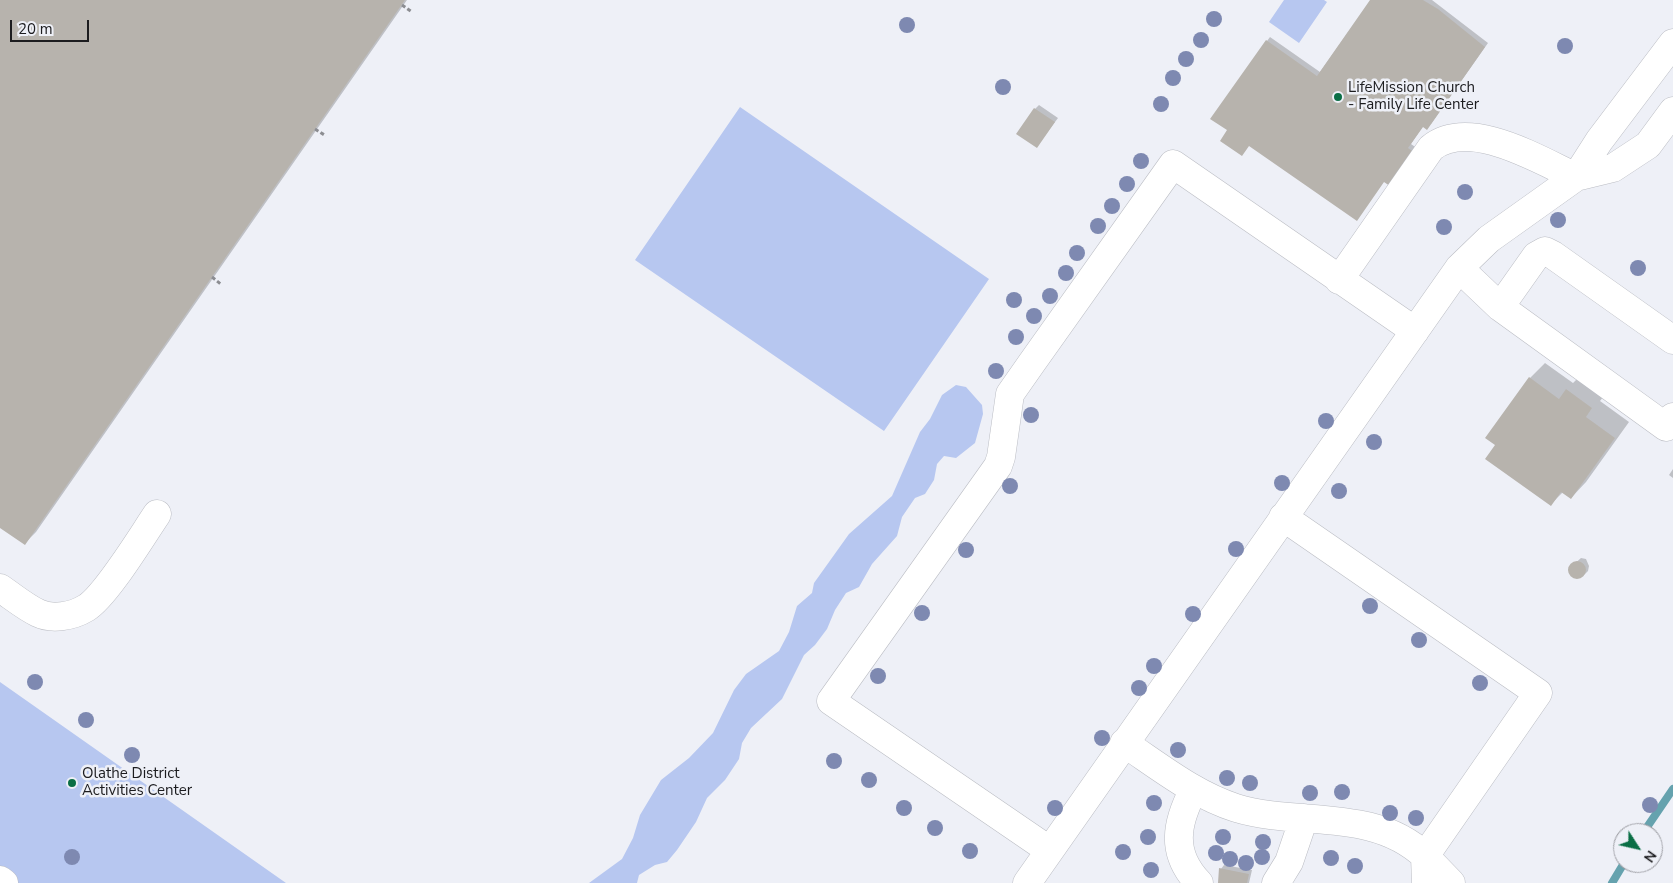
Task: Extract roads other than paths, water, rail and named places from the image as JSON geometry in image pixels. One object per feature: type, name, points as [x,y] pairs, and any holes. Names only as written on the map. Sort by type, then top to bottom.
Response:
[{"type":"lane","points":[[1027,883],[1459,268],[1490,239],[1576,177],[1599,141],[1673,43]]},
{"type":"lane","points":[[1339,280],[1431,148],[1439,142],[1456,138],[1491,139],[1576,177],[1613,168],[1641,149],[1648,144],[1673,111]]},
{"type":"lane","points":[[1049,850],[831,701],[998,466],[1010,394],[1172,164],[1415,331]]},
{"type":"lane","points":[[1500,307],[1536,256],[1545,251],[1553,254],[1673,340]]},
{"type":"lane","points":[[1459,268],[1500,307],[1666,427],[1673,417]]},
{"type":"lane","points":[[0,588],[39,614],[62,616],[86,608],[102,593],[158,514]]},
{"type":"lane","points":[[1283,517],[1538,693],[1425,856],[1426,883]]},
{"type":"lane","points":[[1124,743],[1210,799],[1238,809],[1304,818],[1345,821],[1388,833],[1416,848],[1450,883]]},
{"type":"lane","points":[[1194,789],[1183,809],[1178,827],[1179,845],[1183,860],[1199,883]]},
{"type":"lane","points":[[1276,883],[1290,862],[1304,818]]},
{"type":"lane","points":[[0,880],[4,883]]},
{"type":"waterway","points":[[1650,823],[1673,789]]},
{"type":"waterway","points":[[1612,883],[1618,873]]},
{"type":"place","name":"LifeMission Church - Family Life Center","points":[[1338,97]]},
{"type":"place","name":"Olathe District Activities Center","points":[[72,783]]}]
